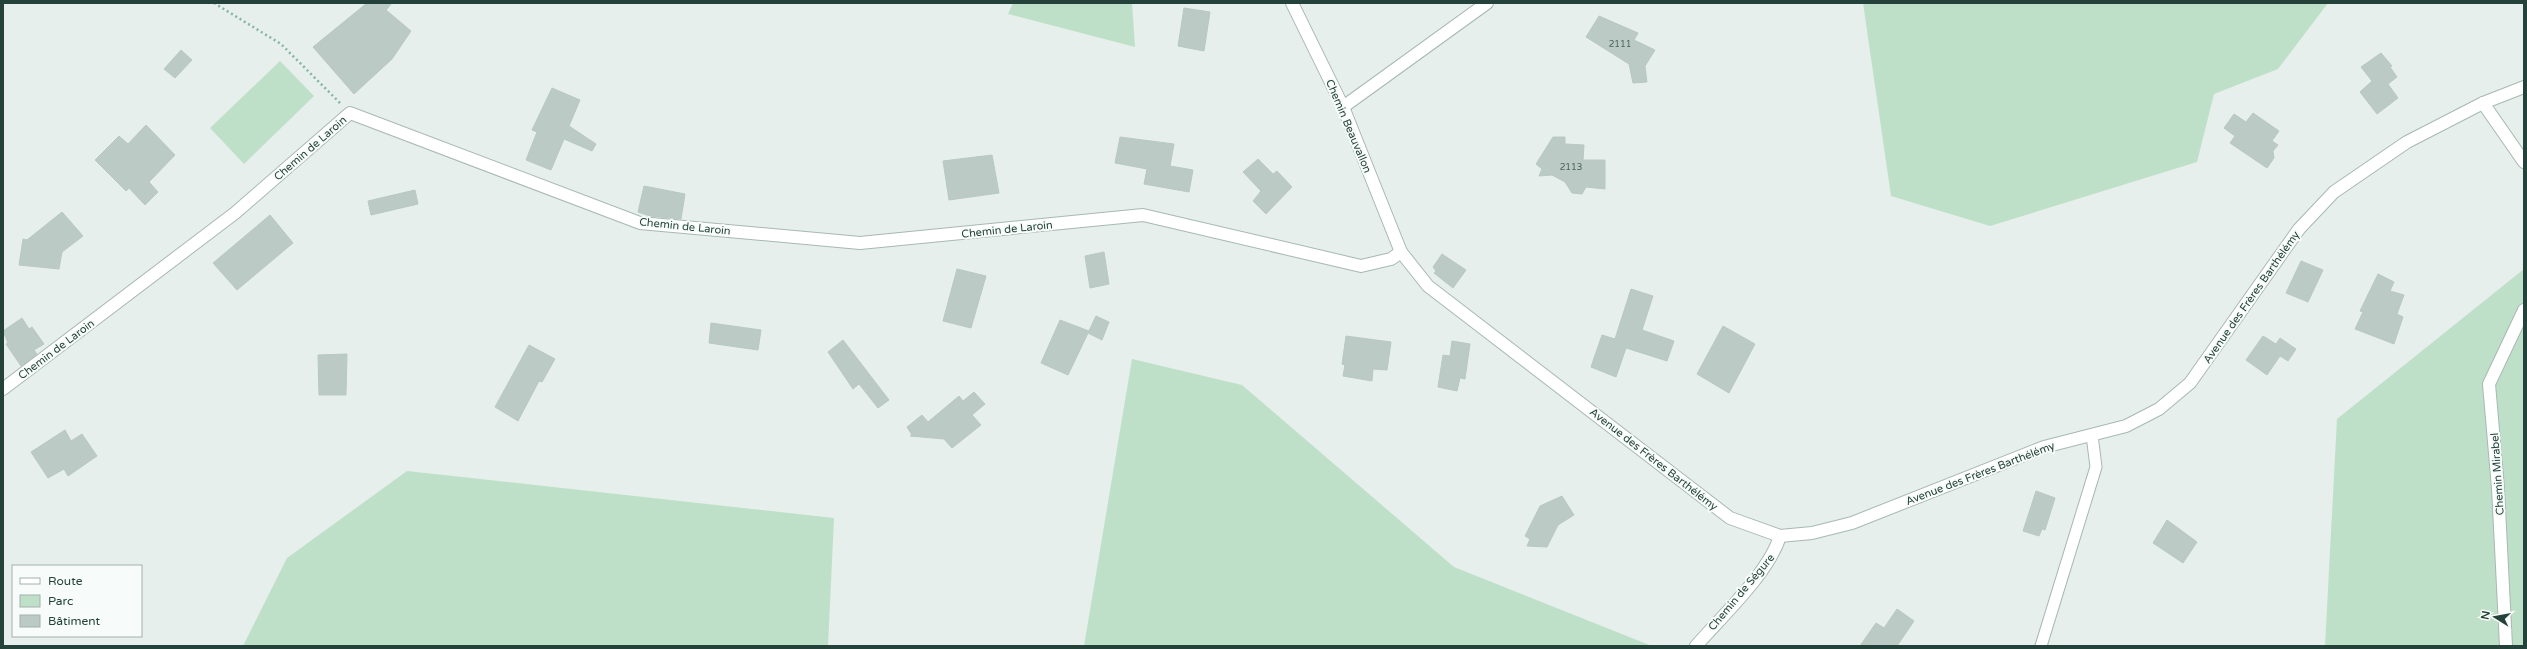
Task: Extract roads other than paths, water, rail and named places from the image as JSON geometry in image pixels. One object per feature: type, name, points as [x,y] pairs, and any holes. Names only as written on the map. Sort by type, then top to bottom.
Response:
[{"type":"street","name":"Chemin Beauvallon","points":[[1292,3],[1343,107],[1401,252]]},
{"type":"street","points":[[1343,107],[1487,3]]},
{"type":"street","name":"Avenue des Frères Barthélémy","points":[[1401,252],[1428,286],[1730,518],[1780,536],[1812,533],[1852,523],[2044,447],[2126,426],[2159,409],[2190,383],[2299,229],[2334,192],[2407,142],[2483,103],[2524,87]]},
{"type":"street","points":[[2483,103],[2524,162]]},
{"type":"street","name":"Chemin de Laroin","points":[[3,390],[235,213],[350,113],[640,223],[860,243],[1143,215],[1361,266],[1391,259],[1401,252]]},
{"type":"street","name":"Chemin Mirabel","points":[[2506,646],[2498,488],[2489,384],[2524,310]]},
{"type":"street","name":"Chemin de Ségure","points":[[1696,646],[1757,576],[1775,550],[1780,536]]},
{"type":"lane","points":[[2041,646],[2096,467],[2092,434]]}]
